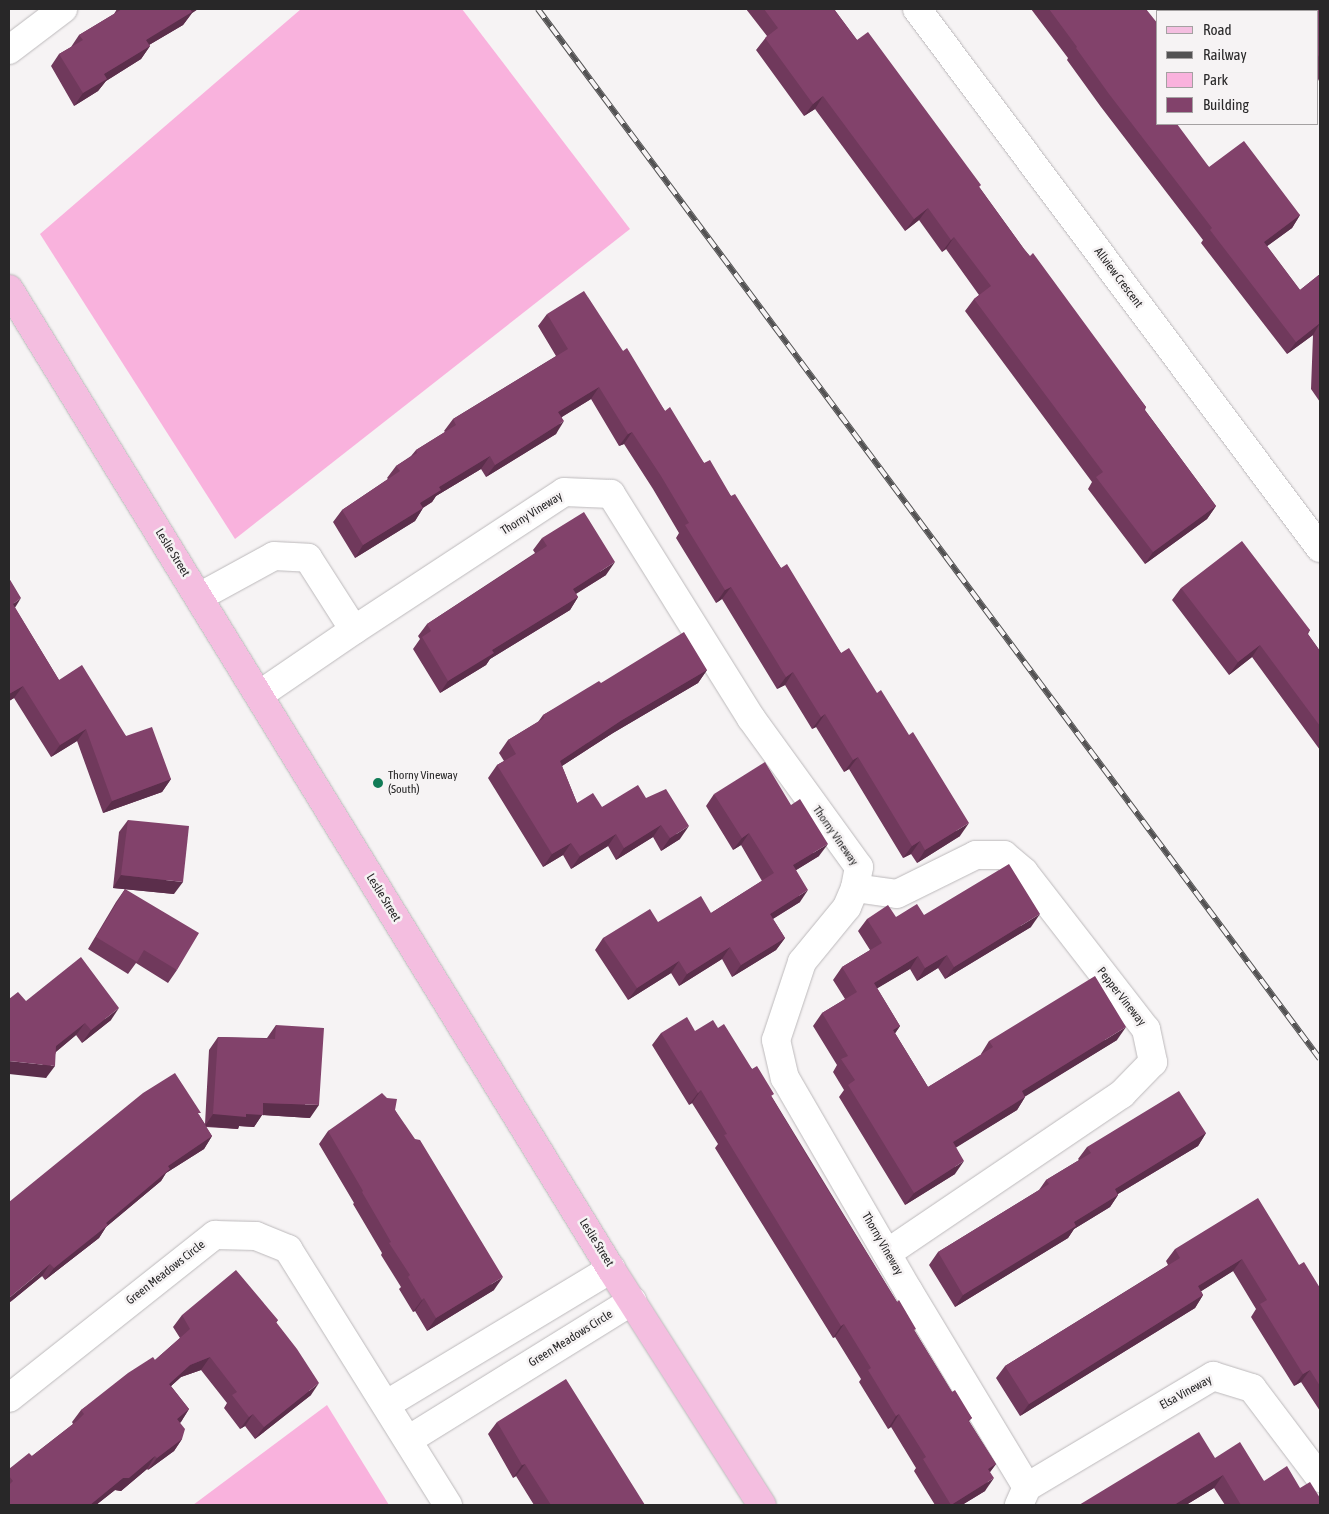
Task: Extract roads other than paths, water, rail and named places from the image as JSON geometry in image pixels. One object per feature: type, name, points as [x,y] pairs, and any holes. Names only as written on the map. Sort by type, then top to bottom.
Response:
[{"type":"main road","name":"Leslie Street","points":[[9,289],[611,1269],[762,1505]]},
{"type":"street","points":[[9,50],[63,9]]},
{"type":"street","name":"Allview Crescent","points":[[917,9],[1320,548]]},
{"type":"street","name":"Thorny Vineway","points":[[259,696],[354,630],[564,492],[611,494],[751,718],[859,867],[847,907],[802,962],[776,1040],[785,1078],[887,1253],[1023,1496]]},
{"type":"street","points":[[199,597],[274,556],[308,558],[354,630]]},
{"type":"street","name":"Pepper Vineway","points":[[854,888],[897,894],[976,855],[1004,854],[1024,872],[1146,1029],[1153,1062],[1122,1094],[887,1253]]},
{"type":"street","name":"Green Meadows Circle","points":[[9,1398],[215,1235],[256,1236],[288,1249],[387,1404],[448,1505]]},
{"type":"street","points":[[387,1404],[611,1269]]},
{"type":"street","name":"Green Meadows Circle","points":[[408,1440],[632,1301]]},
{"type":"street","name":"Elsa Vineway","points":[[1023,1496],[1213,1376],[1252,1388],[1320,1478]]},
{"type":"railway","points":[[538,9],[1320,1059]]},
{"type":"place","name":"Thorny Vineway (South)","points":[[378,783]]}]
